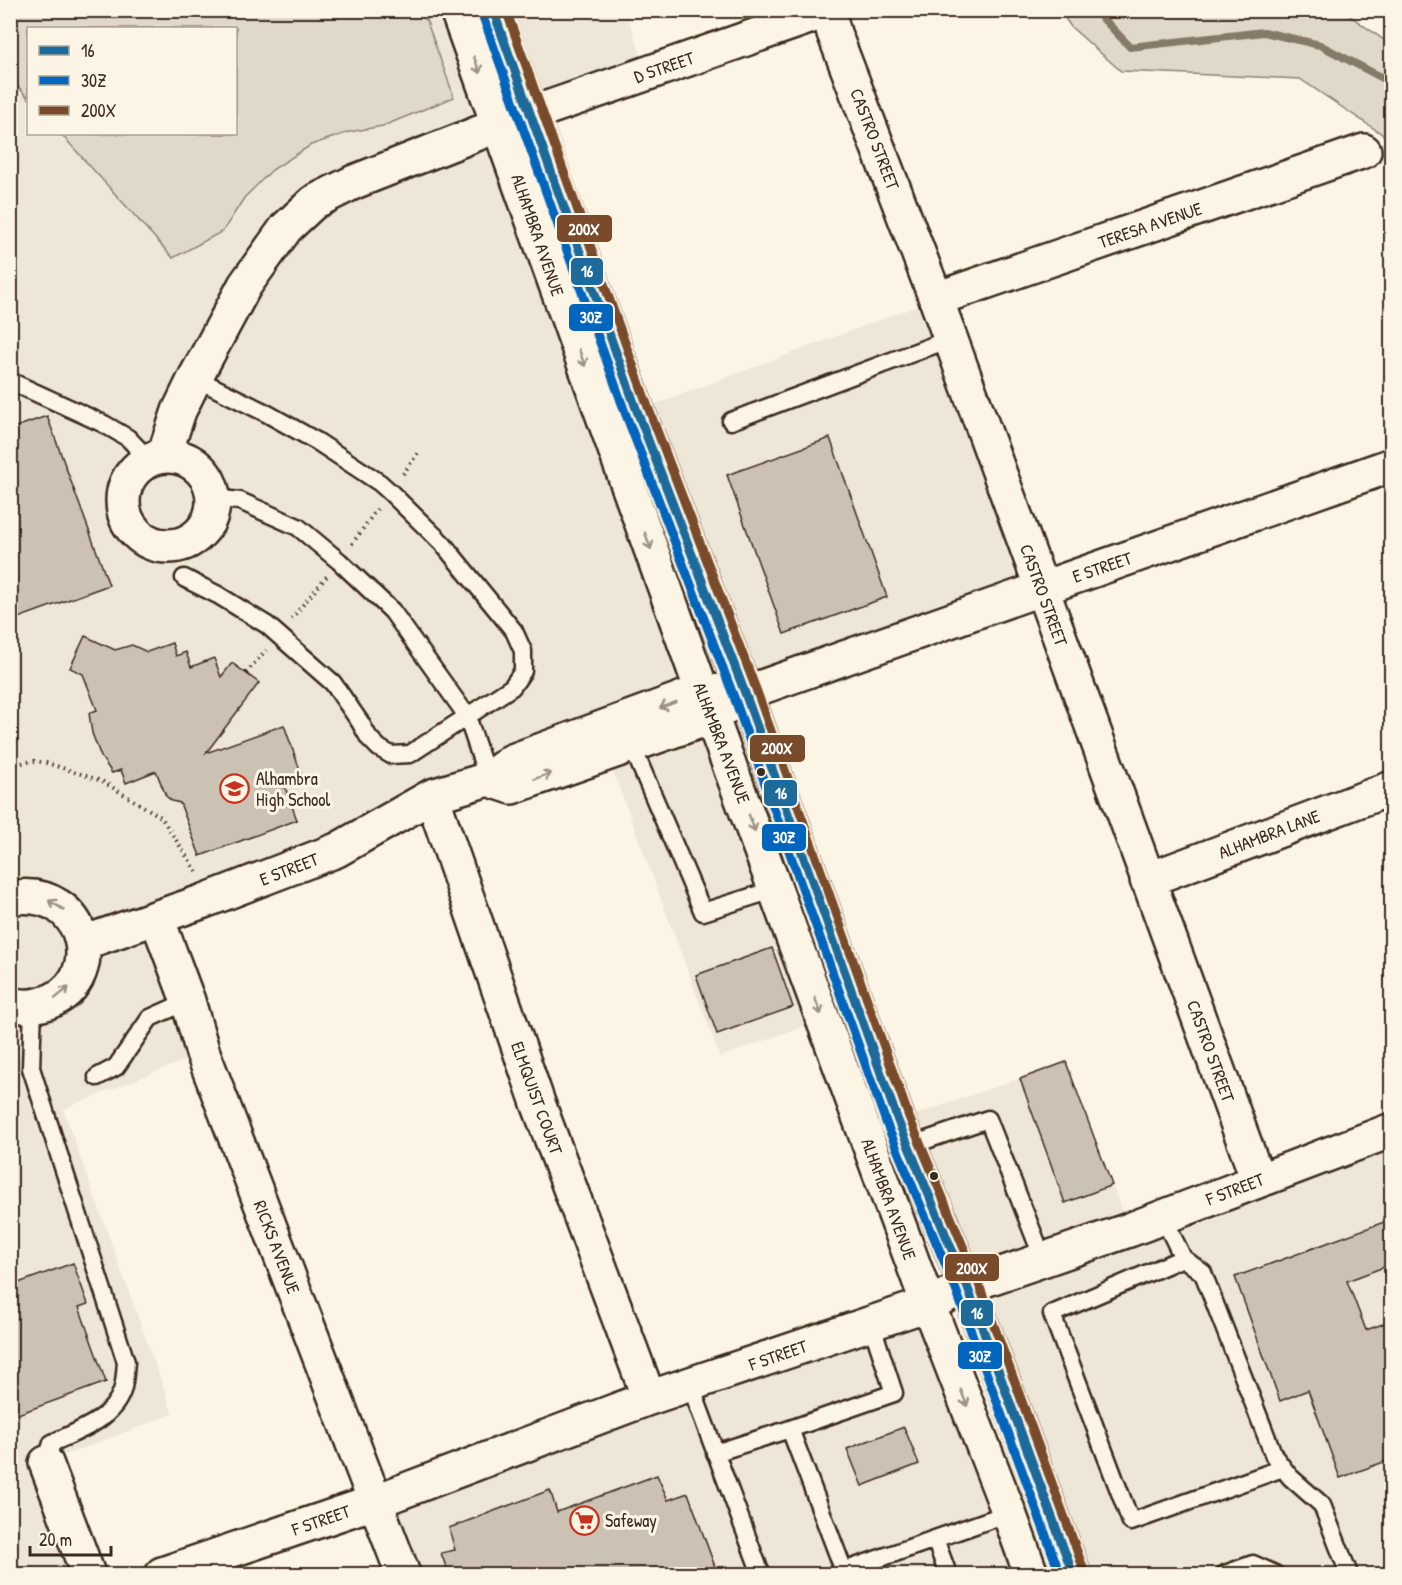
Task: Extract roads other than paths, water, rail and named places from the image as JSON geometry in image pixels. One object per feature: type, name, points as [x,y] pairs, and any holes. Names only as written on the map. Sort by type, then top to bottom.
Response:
[{"type":"street","name":"ALHAMBRA AVENUE","points":[[457,10],[707,704],[928,1304],[1009,1513],[1030,1575]]},
{"type":"street","name":"ALHAMBRA AVENUE","points":[[493,10],[637,411],[745,693],[898,1120],[967,1286],[1073,1575]]},
{"type":"street","name":"D STREET","points":[[157,458],[195,378],[245,285],[286,228],[314,202],[354,182],[499,125],[829,11]]},
{"type":"street","name":"CASTRO STREET","points":[[829,11],[834,33],[936,299],[1258,1180]]},
{"type":"street","name":"TERESA AVENUE","points":[[936,299],[1364,151]]},
{"type":"street","points":[[178,457],[192,462],[203,472],[210,484],[213,498],[212,513],[205,527],[195,538],[174,546],[151,544],[138,536],[123,510],[123,495],[128,480],[136,468],[157,458],[178,457]]},
{"type":"street","name":"E STREET","points":[[83,943],[204,901],[337,850],[432,796],[488,779],[512,787],[628,733],[707,704],[745,693],[1392,465]]},
{"type":"street","name":"ALHAMBRA LANE","points":[[1147,880],[1392,788]]},
{"type":"street","name":"ELMQUIST COURT","points":[[432,796],[538,1102],[649,1398]]},
{"type":"street","points":[[10,898],[40,897],[55,903],[68,913],[78,927],[83,943],[83,959],[72,984],[65,992],[50,1002],[22,1005]]},
{"type":"street","name":"RICKS AVENUE","points":[[157,918],[188,1001],[203,1053],[403,1575]]},
{"type":"street","name":"F STREET","points":[[162,1575],[374,1502],[649,1398],[928,1304],[967,1286],[1044,1261],[1392,1130]]},
{"type":"street","points":[[46,1462],[88,1575]]},
{"type":"lane","points":[[730,421],[950,339]]},
{"type":"lane","points":[[184,578],[218,595],[267,625],[333,683],[369,738],[391,754],[410,754],[512,687],[523,671],[523,651],[514,631],[443,544],[380,483],[318,442],[266,412],[195,378]]},
{"type":"lane","points":[[10,381],[104,423],[157,458]]},
{"type":"lane","points":[[213,498],[240,501],[298,527],[339,561],[392,611],[467,716],[488,779]]},
{"type":"lane","points":[[628,733],[703,912],[776,889]]},
{"type":"lane","points":[[97,1077],[116,1067],[150,1018],[188,1001]]},
{"type":"lane","points":[[22,1005],[31,1068],[126,1362],[122,1390],[109,1413],[79,1431],[52,1443],[46,1462]]},
{"type":"lane","points":[[909,1146],[988,1119],[1044,1261]]},
{"type":"lane","points":[[1163,1217],[1183,1258],[1203,1273],[1274,1456],[1290,1477],[1322,1505],[1349,1575]]},
{"type":"lane","points":[[1183,1258],[1052,1314],[1131,1522],[1283,1468]]},
{"type":"lane","points":[[716,1453],[894,1393],[871,1323]]},
{"type":"lane","points":[[690,1384],[761,1575]]},
{"type":"lane","points":[[790,1429],[839,1573],[1009,1513]]},
{"type":"lane","points":[[935,1539],[948,1575]]},
{"type":"lane","points":[[1225,1575],[1253,1564],[1275,1575]]},
{"type":"waterway","points":[[1095,10],[1130,47],[1264,32],[1320,45],[1392,83]]},
{"type":"place","name":"Alhambra High School","points":[[235,788]]},
{"type":"place","name":"Safeway","points":[[584,1520]]}]
